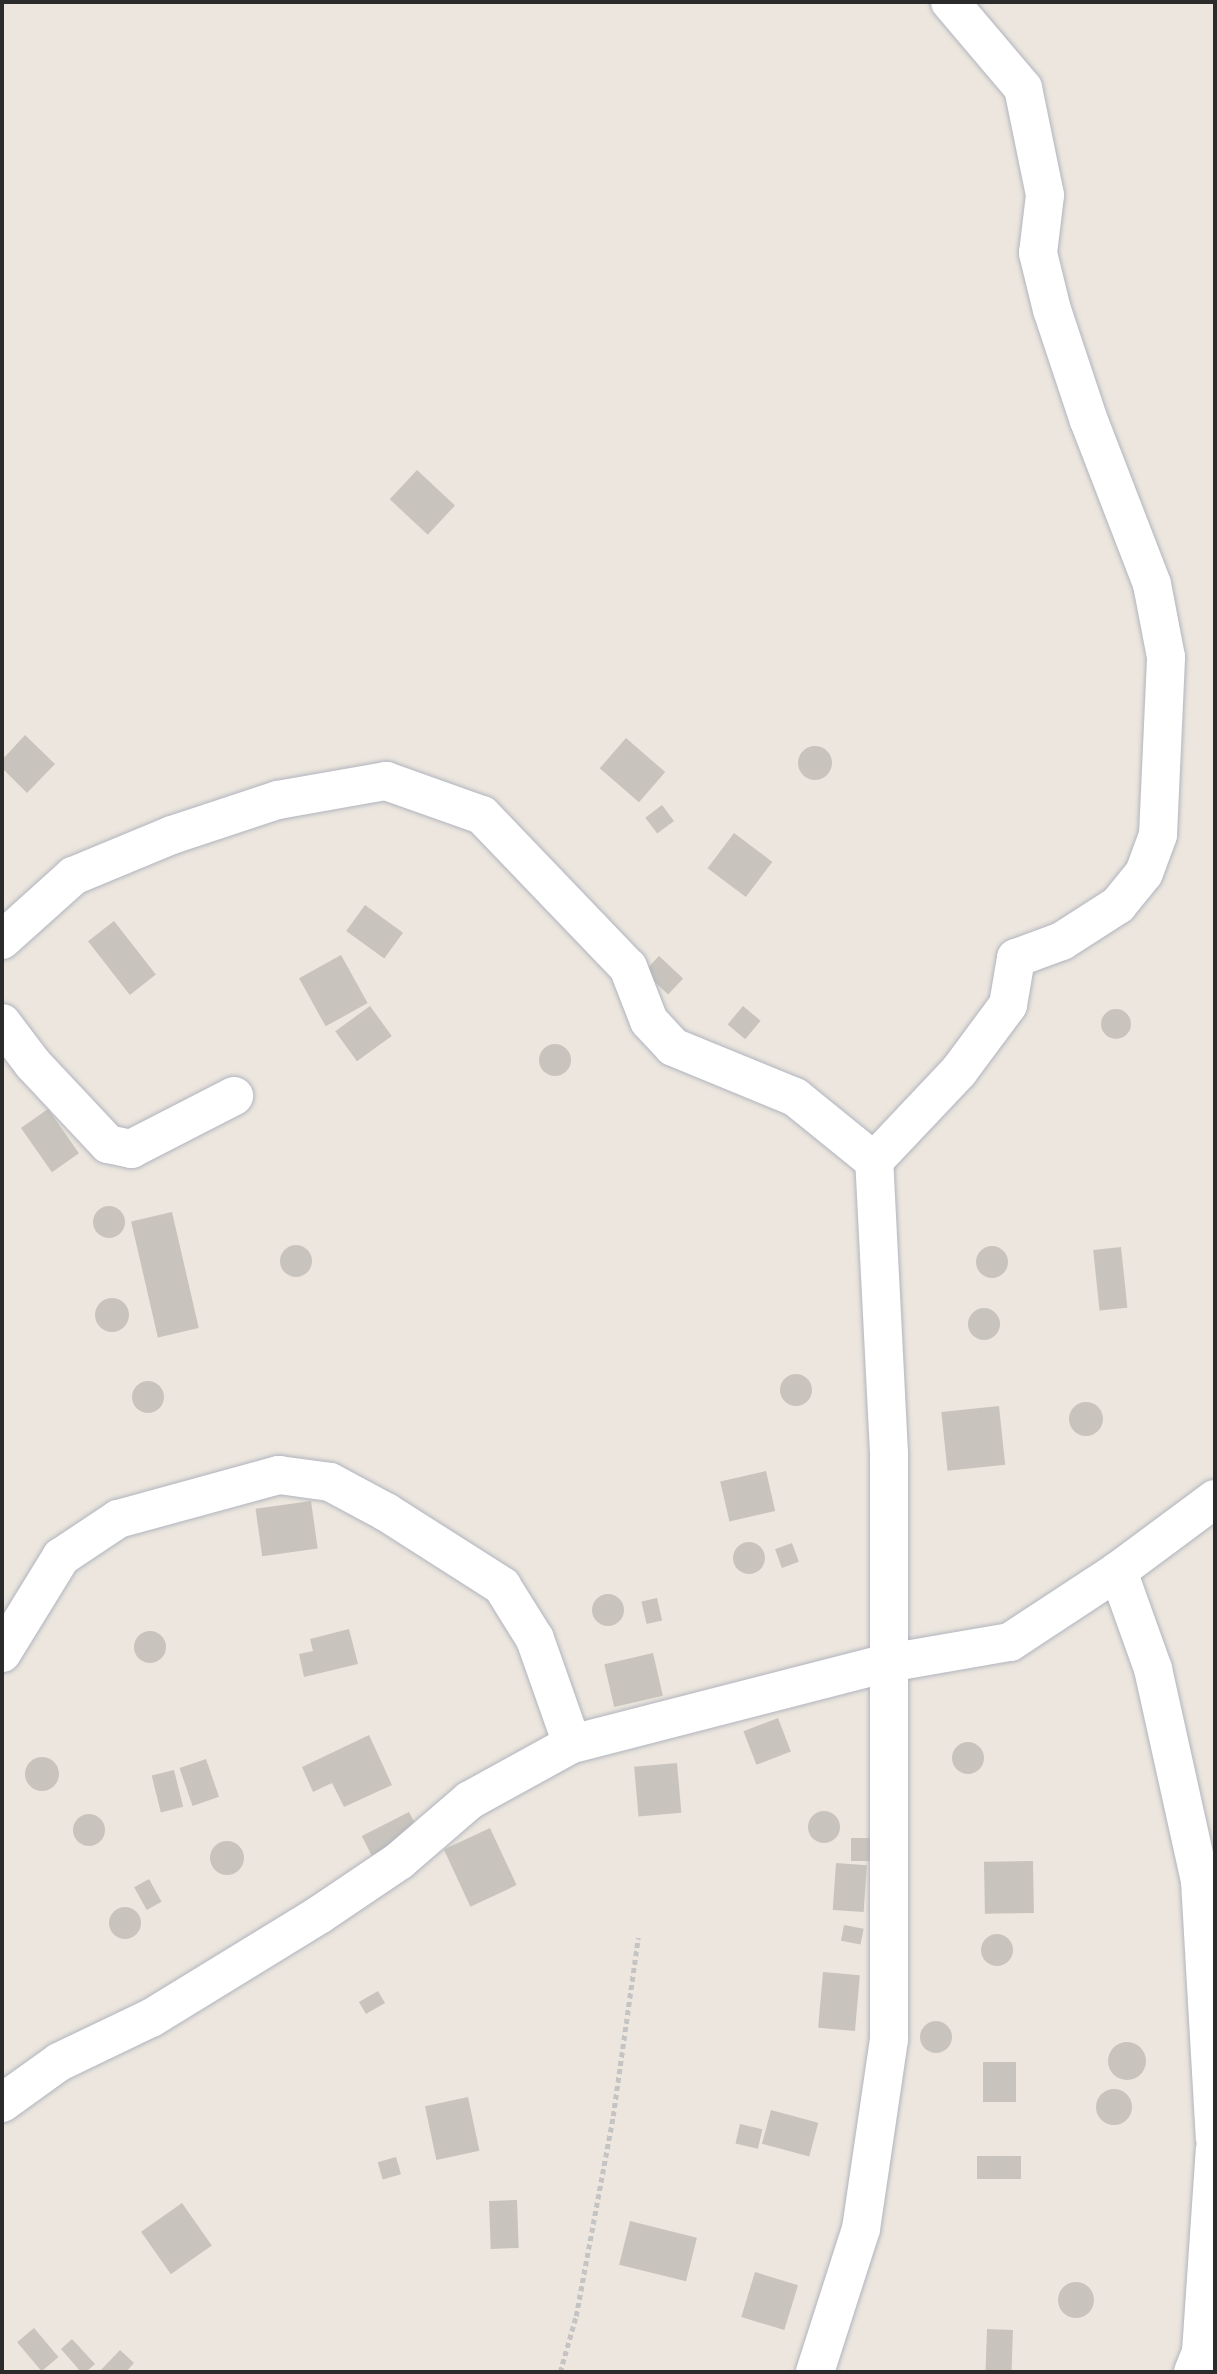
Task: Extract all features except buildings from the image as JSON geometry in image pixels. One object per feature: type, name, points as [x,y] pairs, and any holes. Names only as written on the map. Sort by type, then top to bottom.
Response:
[{"type":"street","points":[[815,2372],[861,2230],[889,2040],[889,1453],[874,1161],[959,1071],[1007,1005],[1016,958],[1062,941],[1118,905],[1144,873],[1158,835],[1166,657],[1152,584],[1090,421],[1052,310],[1038,253],[1045,195],[1023,88],[950,2]]},
{"type":"street","points":[[2,940],[73,876],[172,835],[278,800],[386,781],[482,815],[628,967],[649,1021],[673,1047],[795,1097],[874,1161]]},
{"type":"street","points":[[2,1023],[33,1064],[107,1144],[131,1149],[234,1096]]},
{"type":"street","points":[[2,1653],[61,1557],[118,1519],[279,1475],[330,1482],[386,1512],[502,1586],[535,1639],[572,1744]]},
{"type":"street","points":[[2,2103],[59,2062],[151,2018],[308,1922],[398,1861],[470,1800],[572,1744],[888,1663],[1010,1642],[1118,1572],[1215,1499]]},
{"type":"street","points":[[1118,1572],[1153,1669],[1200,1881],[1215,2139]]},
{"type":"street","points":[[1193,2372],[1201,2352],[1215,2150]]},
{"type":"path","points":[[560,2372],[576,2316],[614,2116],[638,1938]]}]
